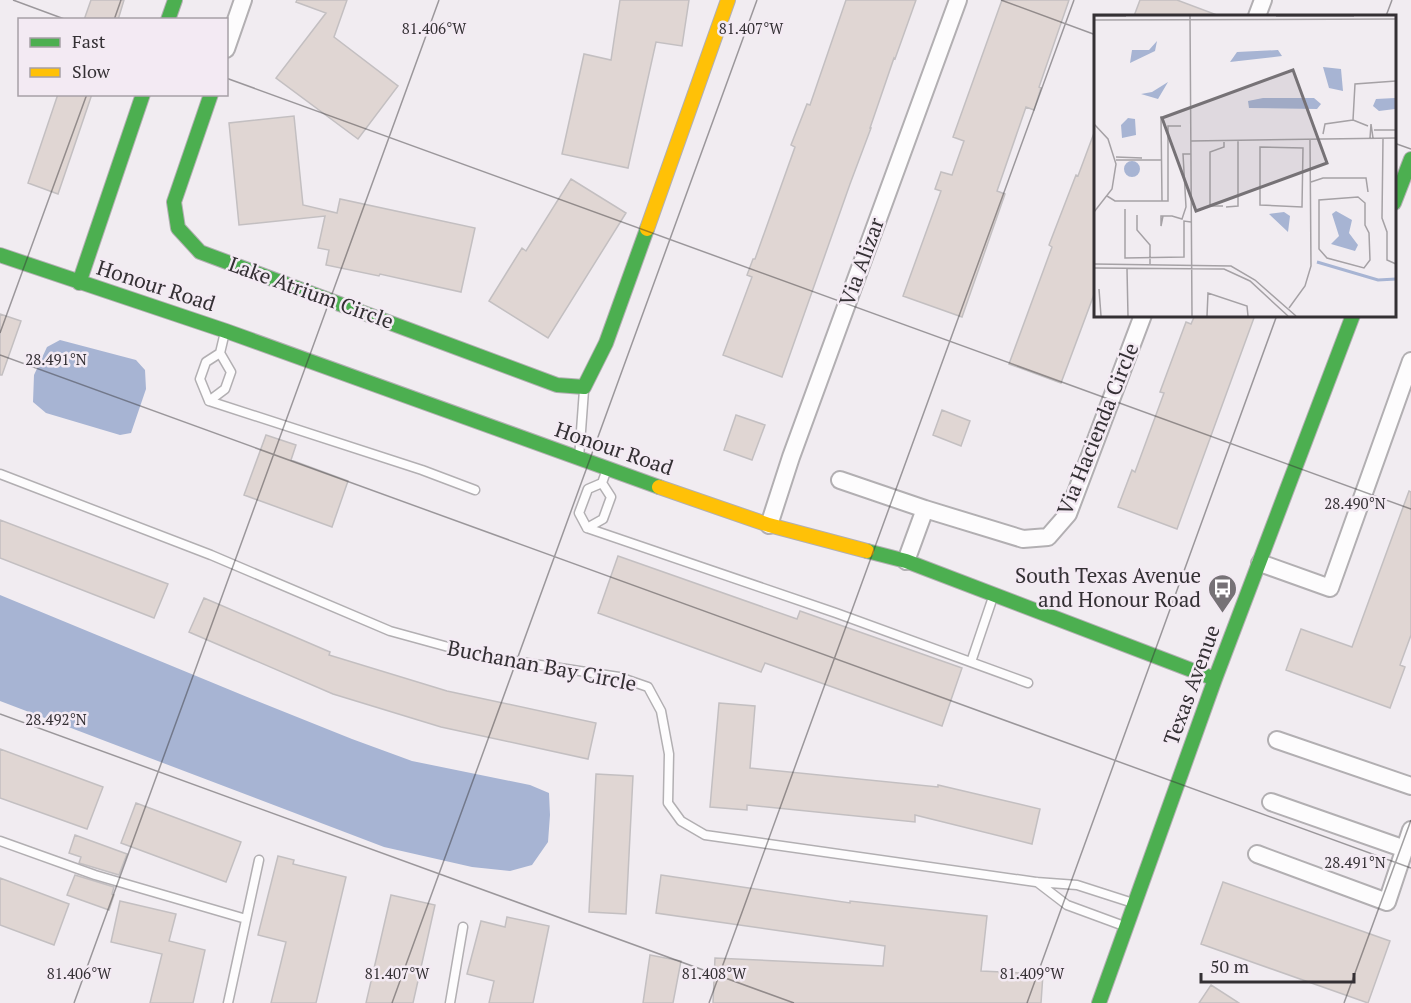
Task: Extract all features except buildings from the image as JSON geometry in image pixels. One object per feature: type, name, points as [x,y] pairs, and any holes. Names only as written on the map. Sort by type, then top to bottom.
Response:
[{"type":"street","points":[[169,18],[175,0]]},
{"type":"street","points":[[228,43],[243,0]]},
{"type":"street","points":[[584,387],[606,343],[728,0]]},
{"type":"street","name":"Via Alizar","points":[[769,525],[791,457],[958,0]]},
{"type":"street","points":[[1257,15],[1263,0]]},
{"type":"street","points":[[79,283],[142,96]]},
{"type":"street","name":"Lake Atrium Circle","points":[[210,96],[174,202],[178,228],[200,252],[557,385],[584,387]]},
{"type":"street","points":[[1396,200],[1411,159]]},
{"type":"street","name":"Honour Road","points":[[0,255],[226,331],[769,525],[906,561],[1215,679]]},
{"type":"street","name":"Via Hacienda Circle","points":[[840,480],[1023,539],[1048,537],[1068,514],[1143,316]]},
{"type":"street","name":"Texas Avenue","points":[[1099,1003],[1215,679],[1353,316]]},
{"type":"street","points":[[1260,563],[1330,588],[1411,361]]},
{"type":"street","points":[[906,561],[925,509]]},
{"type":"street","points":[[1276,740],[1411,786]]},
{"type":"street","points":[[1271,802],[1405,849]]},
{"type":"street","points":[[1257,854],[1387,902],[1411,830]]},
{"type":"lane","points":[[226,331],[219,353],[206,362],[200,379],[209,401],[422,470],[475,490]]},
{"type":"lane","points":[[209,401],[225,390],[231,372],[219,353]]},
{"type":"lane","points":[[579,459],[584,387]]},
{"type":"lane","points":[[608,469],[602,483],[588,489],[579,513],[587,528],[836,613],[1028,683]]},
{"type":"lane","name":"Buchanan Bay Circle","points":[[0,474],[211,555],[390,631],[482,656],[619,676],[648,687],[661,711],[669,754],[668,803],[681,821],[705,835],[1036,882],[1077,885],[1134,903]]},
{"type":"lane","points":[[587,528],[603,519],[611,497],[602,483]]},
{"type":"lane","points":[[971,662],[994,595]]},
{"type":"lane","points":[[0,841],[95,875],[246,919]]},
{"type":"lane","points":[[228,1003],[259,860]]},
{"type":"lane","name":"Buchanan Bay Circle","points":[[1036,882],[1067,905],[1126,927]]},
{"type":"lane","points":[[450,1003],[464,927]]},
{"type":"water","points":[[60,340],[136,360],[145,370],[146,389],[131,433],[120,435],[46,413],[33,402],[34,375],[47,347]]},
{"type":"water","points":[[0,595],[252,699],[412,761],[530,785],[549,793],[548,842],[532,865],[510,871],[472,867],[384,847],[0,701]]},
{"type":"traffic: fast","points":[[169,18],[175,0]]},
{"type":"traffic: fast","points":[[79,283],[142,96]]},
{"type":"traffic: fast","points":[[210,96],[174,202],[178,228],[200,252],[557,385],[584,387],[606,343],[647,229]]},
{"type":"traffic: fast","points":[[1396,198],[1411,159]]},
{"type":"traffic: fast","points":[[0,255],[226,331],[659,487]]},
{"type":"traffic: fast","points":[[1099,1003],[1215,679],[1353,316]]},
{"type":"traffic: fast","points":[[867,551],[906,561],[1215,679]]},
{"type":"traffic: slow","points":[[647,229],[728,0]]},
{"type":"traffic: slow","points":[[659,487],[769,525],[867,551]]},
{"type":"place","name":"South Texas Avenue and Honour Road","points":[[1222,614]]}]
